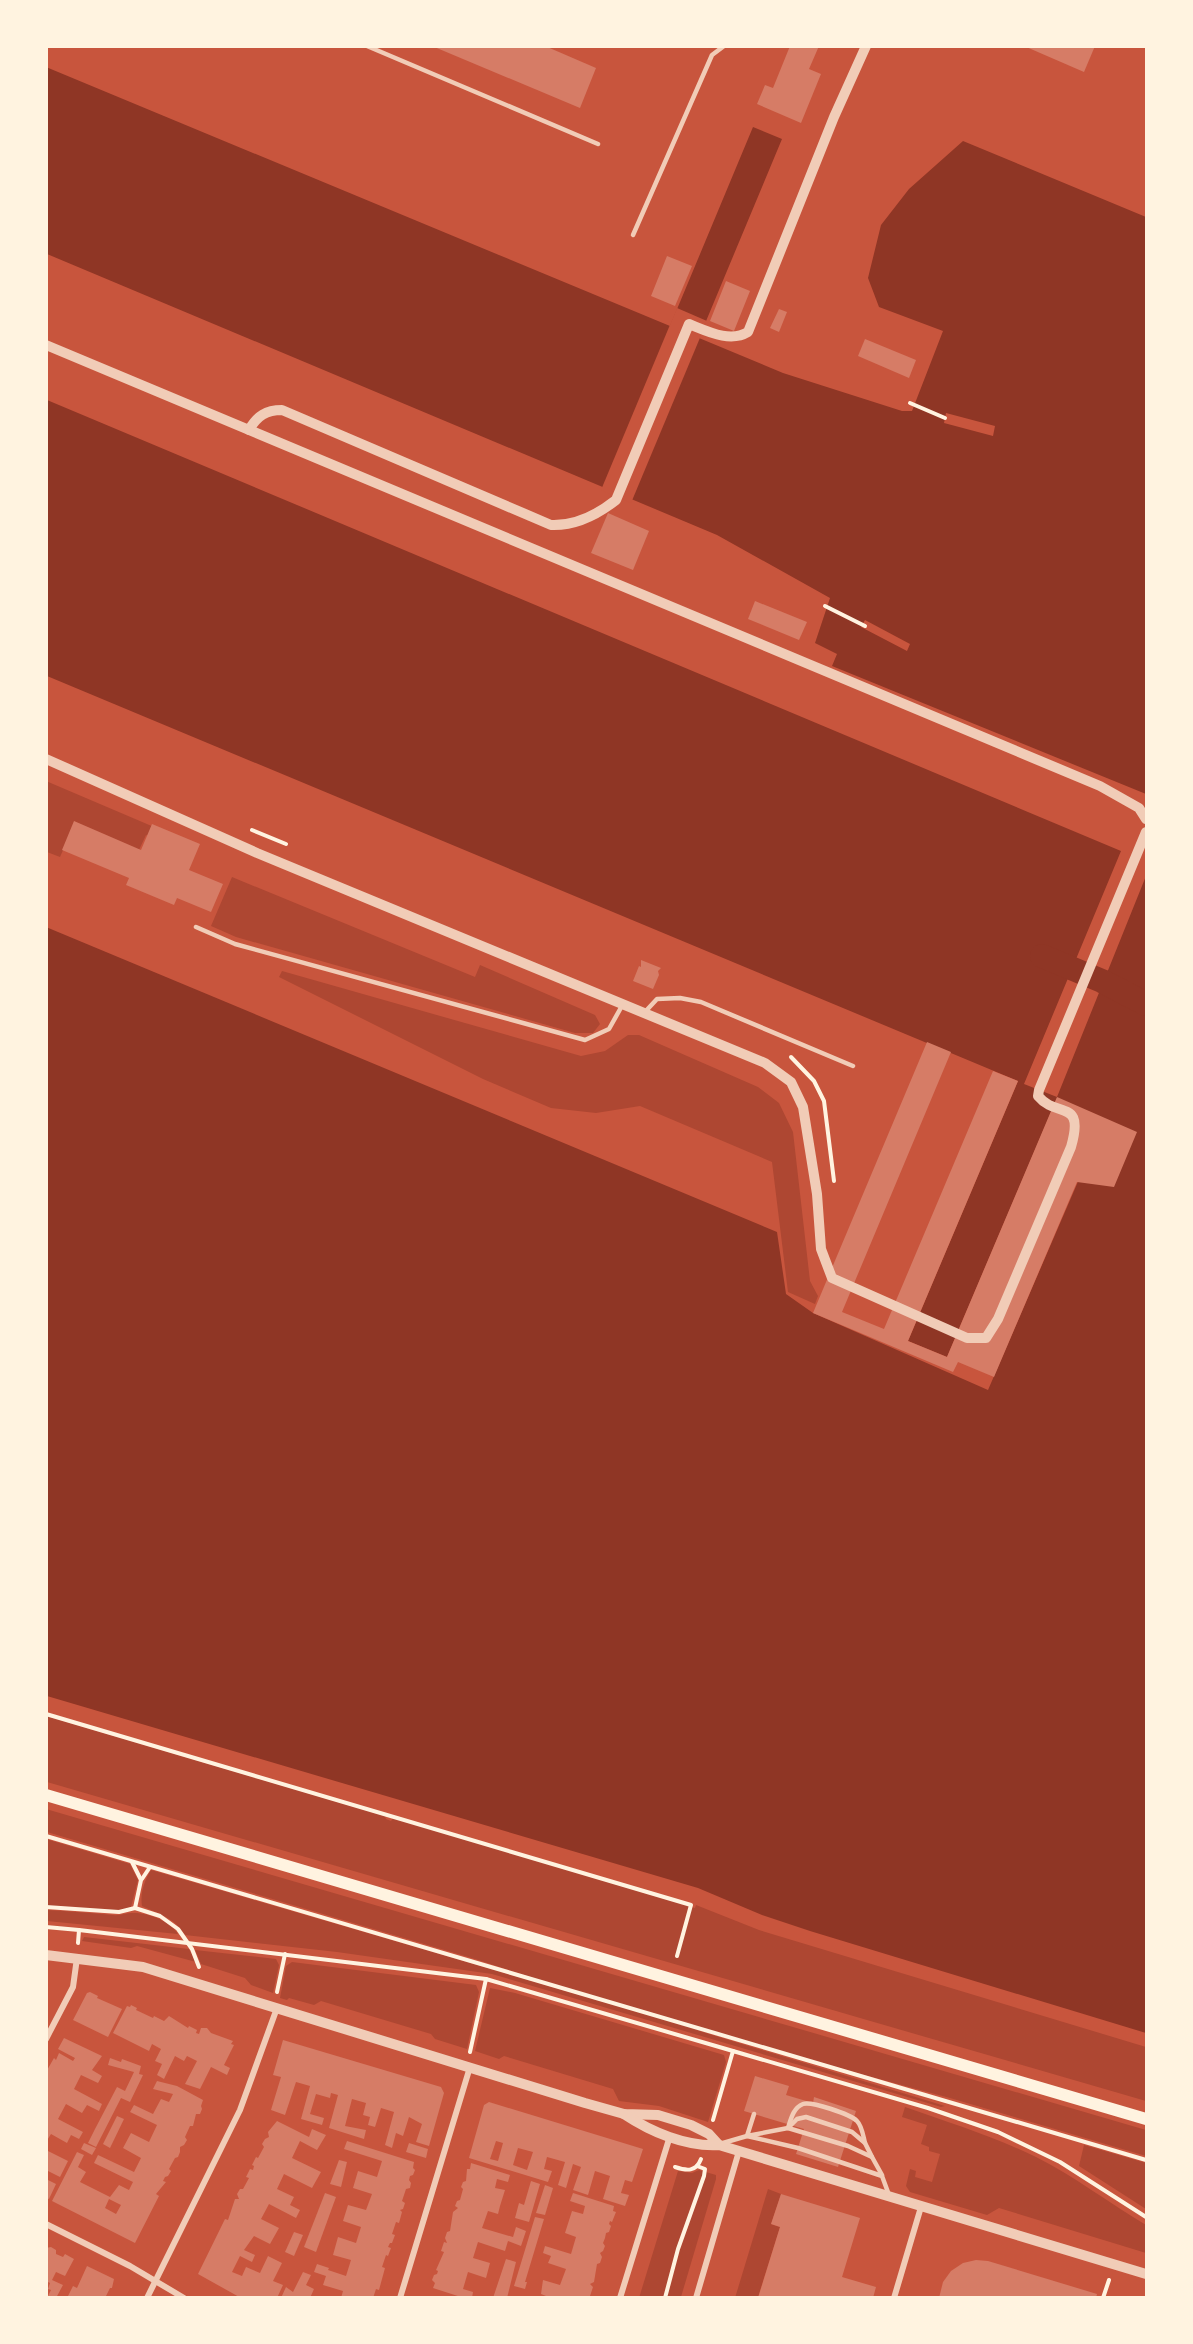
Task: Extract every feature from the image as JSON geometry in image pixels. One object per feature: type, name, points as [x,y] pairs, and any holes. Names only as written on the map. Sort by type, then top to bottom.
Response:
[{"type":"main road","points":[[46,1795],[1146,2118]]},
{"type":"street","points":[[249,430],[261,414],[271,410],[282,410],[551,525],[567,525],[600,512],[616,500],[689,324],[731,338],[748,332],[834,117],[866,46]]},
{"type":"street","points":[[46,345],[1100,786],[1139,808],[1146,819]]},
{"type":"street","points":[[46,759],[267,857],[765,1063],[791,1082],[803,1107],[817,1194],[821,1249],[832,1278],[967,1338],[986,1338],[998,1319],[1071,1147],[1075,1122],[1069,1112],[1042,1101],[1038,1096],[1039,1089],[1146,832]]},
{"type":"street","points":[[46,1955],[143,1966],[624,2114],[658,2115],[690,2125],[708,2140],[719,2145],[1146,2274]]},
{"type":"street","points":[[46,2039],[73,1987],[77,1958]]},
{"type":"street","points":[[147,2298],[240,2110],[277,2008]]},
{"type":"street","points":[[400,2298],[470,2067]]},
{"type":"street","points":[[624,2114],[642,2126],[670,2136],[708,2140]]},
{"type":"street","points":[[620,2298],[670,2136]]},
{"type":"street","points":[[696,2298],[739,2151]]},
{"type":"street","points":[[894,2298],[921,2207]]},
{"type":"street","points":[[46,2224],[130,2266],[184,2298]]},
{"type":"lane","points":[[367,46],[598,144]]},
{"type":"lane","points":[[633,235],[712,55],[724,46]]},
{"type":"lane","points":[[196,927],[235,944],[585,1040],[609,1029],[623,1004]]},
{"type":"lane","points":[[644,1013],[657,999],[680,998],[701,1002],[853,1066]]},
{"type":"lane","points":[[788,2128],[794,2111],[803,2104],[847,2114],[856,2120],[890,2198]]},
{"type":"lane","points":[[747,2136],[754,2114]]},
{"type":"lane","points":[[788,2128],[797,2119],[806,2117],[852,2132],[865,2143]]},
{"type":"lane","points":[[719,2145],[747,2136],[788,2128],[848,2146],[872,2157]]},
{"type":"lane","points":[[747,2136],[798,2148],[882,2176]]},
{"type":"path","points":[[910,403],[945,418]]},
{"type":"path","points":[[825,606],[865,626]]},
{"type":"path","points":[[46,1714],[691,1905],[677,1956]]},
{"type":"path","points":[[46,1836],[1146,2160]]},
{"type":"path","points":[[132,1861],[141,1880]]},
{"type":"path","points":[[135,1908],[141,1880],[150,1867]]},
{"type":"path","points":[[46,1907],[119,1912],[135,1908],[168,1920],[178,1929],[198,1960],[197,1982]]},
{"type":"path","points":[[46,1927],[486,1979],[928,2108],[998,2132],[1060,2162],[1146,2217]]},
{"type":"path","points":[[77,1958],[79,1930]]},
{"type":"path","points":[[277,2008],[276,1997],[285,1954]]},
{"type":"path","points":[[470,2067],[470,2055],[486,1979]]},
{"type":"path","points":[[696,2166],[708,2140],[733,2051]]},
{"type":"path","points":[[661,2162],[684,2170],[696,2166],[705,2169],[678,2249],[665,2298]]},
{"type":"shaded area","points":[[46,67],[670,326],[753,127],[782,139],[699,338],[783,373],[902,411],[912,411],[943,331],[879,307],[868,278],[881,225],[909,189],[963,141],[1146,217],[1146,794],[832,666],[837,654],[815,643],[830,598],[717,535],[47,254]],"holes":[[[946,413],[995,426],[993,436],[944,423]],[[865,620],[910,644],[907,651],[861,627]]]},
{"type":"shaded area","points":[[47,400],[1121,851],[1024,1084],[1057,1097],[1146,876],[1146,2033],[810,1931],[762,1915],[698,1888],[47,1696],[46,927],[777,1232],[786,1294],[813,1313],[988,1390],[1105,1119],[1057,1098],[947,1357],[908,1341],[1018,1081],[47,676]]},
{"type":"shaded area","points":[[46,781],[161,830],[157,839],[146,835],[139,850],[75,823],[60,857],[47,852]]},
{"type":"shaded area","points":[[232,877],[475,977],[480,965],[595,1015],[600,1024],[593,1033],[575,1033],[236,937],[211,926]]},
{"type":"shaded area","points":[[282,971],[581,1056],[605,1051],[628,1035],[639,1035],[758,1087],[779,1103],[793,1132],[810,1281],[818,1296],[815,1304],[788,1292],[772,1162],[640,1106],[596,1113],[551,1108],[483,1079],[279,977]]},
{"type":"shaded area","points":[[46,1716],[385,1816],[391,1821],[393,1818],[695,1908],[696,1905],[759,1930],[1146,2047],[1146,2101],[47,1782]]},
{"type":"shaded area","points":[[46,1809],[1146,2130],[1146,2156],[950,2098],[693,2029],[945,2106],[941,2107],[492,1974],[337,1952],[185,1935],[171,1920],[142,1906],[143,1888],[151,1870],[635,2011],[475,1959],[47,1832]]},
{"type":"shaded area","points":[[46,1839],[130,1864],[138,1880],[131,1907],[120,1911],[47,1906]]},
{"type":"shaded area","points":[[47,1910],[116,1915],[145,1914],[164,1921],[178,1934],[47,1921]]},
{"type":"shaded area","points":[[84,1937],[189,1949],[196,1962],[137,1946],[131,1948],[82,1941]]},
{"type":"shaded area","points":[[195,1950],[276,1959],[279,1965],[273,1993],[251,1985],[245,1978],[201,1964]]},
{"type":"shaded area","points":[[292,1962],[476,1985],[479,1992],[467,2049],[435,2039],[431,2034],[321,2001],[314,2005],[289,1998],[287,2000],[280,1998],[286,1966]]},
{"type":"shaded area","points":[[490,1988],[515,1993],[724,2055],[726,2062],[708,2122],[659,2106],[619,2101],[613,2089],[504,2056],[499,2059],[475,2051]]},
{"type":"shaded area","points":[[905,2107],[1004,2143],[1064,2173],[1146,2225],[1146,2253],[999,2208],[987,2215],[910,2192],[906,2186],[910,2169],[916,2171],[915,2177],[932,2182],[940,2154],[929,2151],[929,2147],[921,2144],[927,2125],[902,2117]]},
{"type":"shaded area","points":[[1084,2145],[1146,2163],[1146,2209],[1079,2166]]},
{"type":"shaded area","points":[[699,2170],[716,2175],[716,2179],[681,2297],[639,2298],[678,2171],[692,2173]]},
{"type":"shaded area","points":[[768,2189],[781,2194],[771,2224],[780,2227],[758,2297],[735,2298]]},
{"type":"pier","points":[[677,308],[707,321],[631,503],[601,490]]},
{"type":"building","points":[[432,46],[545,46],[596,68],[580,108]]},
{"type":"building","points":[[790,46],[819,46],[809,69],[821,74],[801,123],[757,104],[765,85],[773,88]]},
{"type":"building","points":[[1024,46],[1095,46],[1084,72]]},
{"type":"building","points":[[667,256],[692,266],[675,306],[651,296]]},
{"type":"building","points":[[726,281],[750,291],[734,331],[710,321]]},
{"type":"building","points":[[779,309],[787,312],[779,332],[770,328]]},
{"type":"building","points":[[865,339],[916,360],[909,378],[858,356]]},
{"type":"building","points":[[608,513],[649,531],[633,570],[591,553]]},
{"type":"building","points":[[755,601],[807,622],[799,640],[748,619]]},
{"type":"building","points":[[74,821],[141,850],[152,824],[200,844],[189,870],[223,884],[211,912],[177,898],[174,905],[126,885],[129,878],[62,850]]},
{"type":"building","points":[[641,960],[661,968],[653,989],[633,981],[639,966],[641,967]]},
{"type":"building","points":[[927,1042],[951,1052],[842,1312],[884,1329],[993,1071],[1018,1081],[908,1341],[947,1357],[1057,1097],[1137,1132],[1114,1187],[1077,1182],[994,1377],[958,1362],[953,1372],[813,1313]]},
{"type":"building","points":[[87,1993],[98,1996],[97,1998],[122,2009],[108,2037],[73,2020]]},
{"type":"building","points":[[131,2005],[153,2018],[154,2016],[164,2021],[169,2016],[188,2028],[189,2026],[197,2030],[196,2033],[199,2034],[201,2028],[207,2028],[211,2033],[233,2041],[231,2044],[234,2045],[224,2065],[230,2068],[227,2075],[211,2067],[200,2089],[185,2084],[197,2061],[187,2056],[184,2061],[175,2056],[164,2079],[157,2075],[162,2064],[155,2061],[161,2049],[152,2044],[149,2051],[113,2033],[127,2006]]},
{"type":"building","points":[[64,2038],[102,2056],[92,2070],[102,2076],[98,2083],[81,2075],[74,2089],[102,2104],[99,2111],[87,2105],[82,2113],[66,2104],[58,2119],[83,2132],[79,2139],[71,2135],[67,2143],[51,2134],[46,2142],[46,2072],[59,2053],[73,2061],[75,2058],[58,2049]]},
{"type":"building","points":[[283,2040],[441,2087],[444,2093],[429,2146],[416,2142],[422,2124],[409,2117],[403,2136],[396,2133],[392,2148],[385,2145],[394,2112],[381,2108],[375,2127],[368,2125],[370,2117],[363,2115],[366,2103],[352,2099],[345,2126],[366,2130],[364,2139],[329,2128],[338,2095],[331,2093],[330,2098],[316,2094],[310,2114],[324,2118],[322,2125],[301,2119],[310,2086],[296,2082],[285,2115],[271,2110],[281,2077],[273,2075]]},
{"type":"building","points":[[110,2058],[121,2062],[122,2059],[141,2066],[139,2074],[143,2075],[130,2102],[121,2098],[96,2147],[88,2143],[95,2129],[117,2087],[125,2091],[134,2072],[108,2065]]},
{"type":"building","points":[[755,2076],[789,2086],[786,2095],[813,2103],[814,2097],[856,2111],[838,2167],[796,2154],[804,2129],[744,2111]]},
{"type":"building","points":[[157,2081],[177,2086],[203,2100],[202,2109],[200,2114],[196,2114],[193,2126],[190,2126],[185,2137],[187,2140],[180,2147],[178,2157],[169,2169],[171,2171],[163,2181],[166,2182],[156,2194],[159,2196],[135,2243],[52,2201],[77,2152],[84,2155],[78,2167],[86,2172],[80,2182],[110,2197],[119,2185],[129,2190],[133,2182],[94,2163],[98,2155],[134,2172],[141,2158],[123,2148],[131,2133],[149,2142],[157,2125],[130,2112],[134,2105],[153,2114],[161,2099],[169,2102],[173,2094],[153,2089]],"holes":[[[109,2199],[121,2205],[116,2214],[105,2208]]]},
{"type":"building","points":[[489,2102],[643,2149],[632,2182],[625,2180],[621,2193],[629,2195],[625,2206],[603,2199],[610,2176],[595,2171],[588,2195],[573,2190],[581,2167],[573,2164],[566,2188],[558,2185],[565,2162],[547,2157],[544,2169],[552,2171],[548,2182],[469,2158],[484,2105]],"holes":[[[496,2141],[503,2143],[498,2161],[490,2159]],[[518,2148],[533,2152],[527,2170],[513,2165]]]},
{"type":"building","points":[[117,2116],[124,2119],[110,2148],[103,2144]]},
{"type":"building","points":[[277,2121],[309,2137],[312,2129],[326,2135],[317,2150],[300,2141],[292,2158],[321,2172],[312,2188],[284,2174],[277,2189],[294,2197],[290,2205],[300,2210],[296,2218],[269,2204],[261,2219],[279,2228],[270,2244],[254,2236],[244,2250],[255,2255],[252,2262],[240,2256],[232,2272],[242,2276],[246,2267],[260,2273],[268,2256],[282,2263],[273,2281],[283,2285],[277,2298],[241,2298],[198,2274],[225,2219],[228,2220],[235,2199],[239,2199],[237,2194],[249,2178],[246,2177],[250,2169],[253,2170],[252,2165],[264,2147],[262,2144],[269,2137],[268,2132]]},
{"type":"building","points":[[347,2141],[414,2162],[415,2170],[409,2180],[410,2188],[406,2189],[402,2201],[405,2203],[403,2209],[400,2210],[402,2212],[399,2223],[396,2222],[392,2234],[395,2235],[388,2247],[391,2248],[382,2267],[385,2268],[379,2290],[376,2289],[373,2298],[341,2298],[343,2291],[323,2285],[326,2276],[314,2272],[317,2264],[346,2276],[351,2260],[333,2255],[338,2237],[356,2243],[361,2227],[343,2221],[348,2205],[366,2210],[372,2194],[353,2188],[358,2171],[377,2177],[382,2161],[344,2149]]},
{"type":"building","points":[[84,2143],[96,2148],[92,2155],[81,2149]]},
{"type":"building","points":[[409,2143],[428,2149],[426,2158],[406,2152]]},
{"type":"building","points":[[46,2150],[68,2161],[60,2177],[46,2170]]},
{"type":"building","points":[[339,2160],[347,2162],[341,2187],[330,2184]]},
{"type":"building","points":[[471,2163],[510,2175],[508,2182],[497,2179],[495,2188],[505,2190],[498,2214],[488,2211],[482,2228],[513,2237],[516,2227],[526,2231],[521,2246],[508,2241],[505,2251],[478,2242],[473,2258],[490,2263],[486,2278],[468,2272],[463,2289],[473,2292],[472,2298],[464,2298],[433,2288],[435,2283],[432,2280],[438,2271],[436,2270],[444,2252],[441,2251],[444,2242],[447,2243],[445,2238],[447,2232],[450,2231],[453,2212],[458,2208],[455,2206],[460,2200],[463,2189],[461,2187],[466,2181],[467,2169],[470,2169]]},
{"type":"building","points":[[46,2179],[56,2184],[49,2199],[46,2198]]},
{"type":"building","points":[[531,2181],[540,2184],[529,2222],[515,2218],[519,2203],[524,2205]]},
{"type":"building","points":[[545,2185],[553,2188],[545,2215],[536,2213]]},
{"type":"building","points":[[325,2193],[336,2197],[316,2252],[304,2247]]},
{"type":"building","points":[[573,2193],[614,2206],[613,2211],[616,2212],[612,2222],[610,2221],[609,2232],[606,2233],[603,2243],[605,2246],[600,2253],[602,2257],[600,2263],[597,2264],[594,2282],[590,2284],[593,2287],[590,2296],[551,2298],[541,2294],[543,2280],[560,2285],[566,2269],[548,2263],[551,2256],[543,2253],[545,2246],[571,2254],[576,2237],[565,2233],[572,2211],[583,2214],[585,2206],[570,2201]]},
{"type":"building","points":[[781,2194],[860,2218],[842,2277],[876,2287],[873,2298],[758,2298],[780,2227],[771,2224]]},
{"type":"building","points":[[535,2217],[544,2219],[525,2282],[527,2282],[525,2289],[514,2286]]},
{"type":"building","points":[[294,2232],[303,2235],[294,2256],[285,2252]]},
{"type":"building","points":[[51,2247],[56,2250],[56,2254],[63,2257],[65,2254],[74,2259],[65,2276],[56,2272],[52,2280],[63,2285],[56,2298],[47,2298],[51,2290],[48,2289],[50,2283],[46,2281],[46,2248]]},
{"type":"building","points":[[506,2259],[516,2262],[507,2298],[493,2298]]},
{"type":"building","points":[[976,2260],[988,2261],[1097,2294],[1096,2298],[939,2298],[943,2282],[951,2271],[963,2263]]},
{"type":"building","points":[[87,2266],[114,2279],[112,2288],[105,2298],[67,2298],[73,2286],[77,2288]]},
{"type":"building","points":[[303,2272],[311,2275],[306,2285],[314,2289],[310,2298],[281,2298],[286,2287],[293,2292]]},
{"type":"waterway","points":[[1042,956],[1102,981],[1146,1004]]}]
